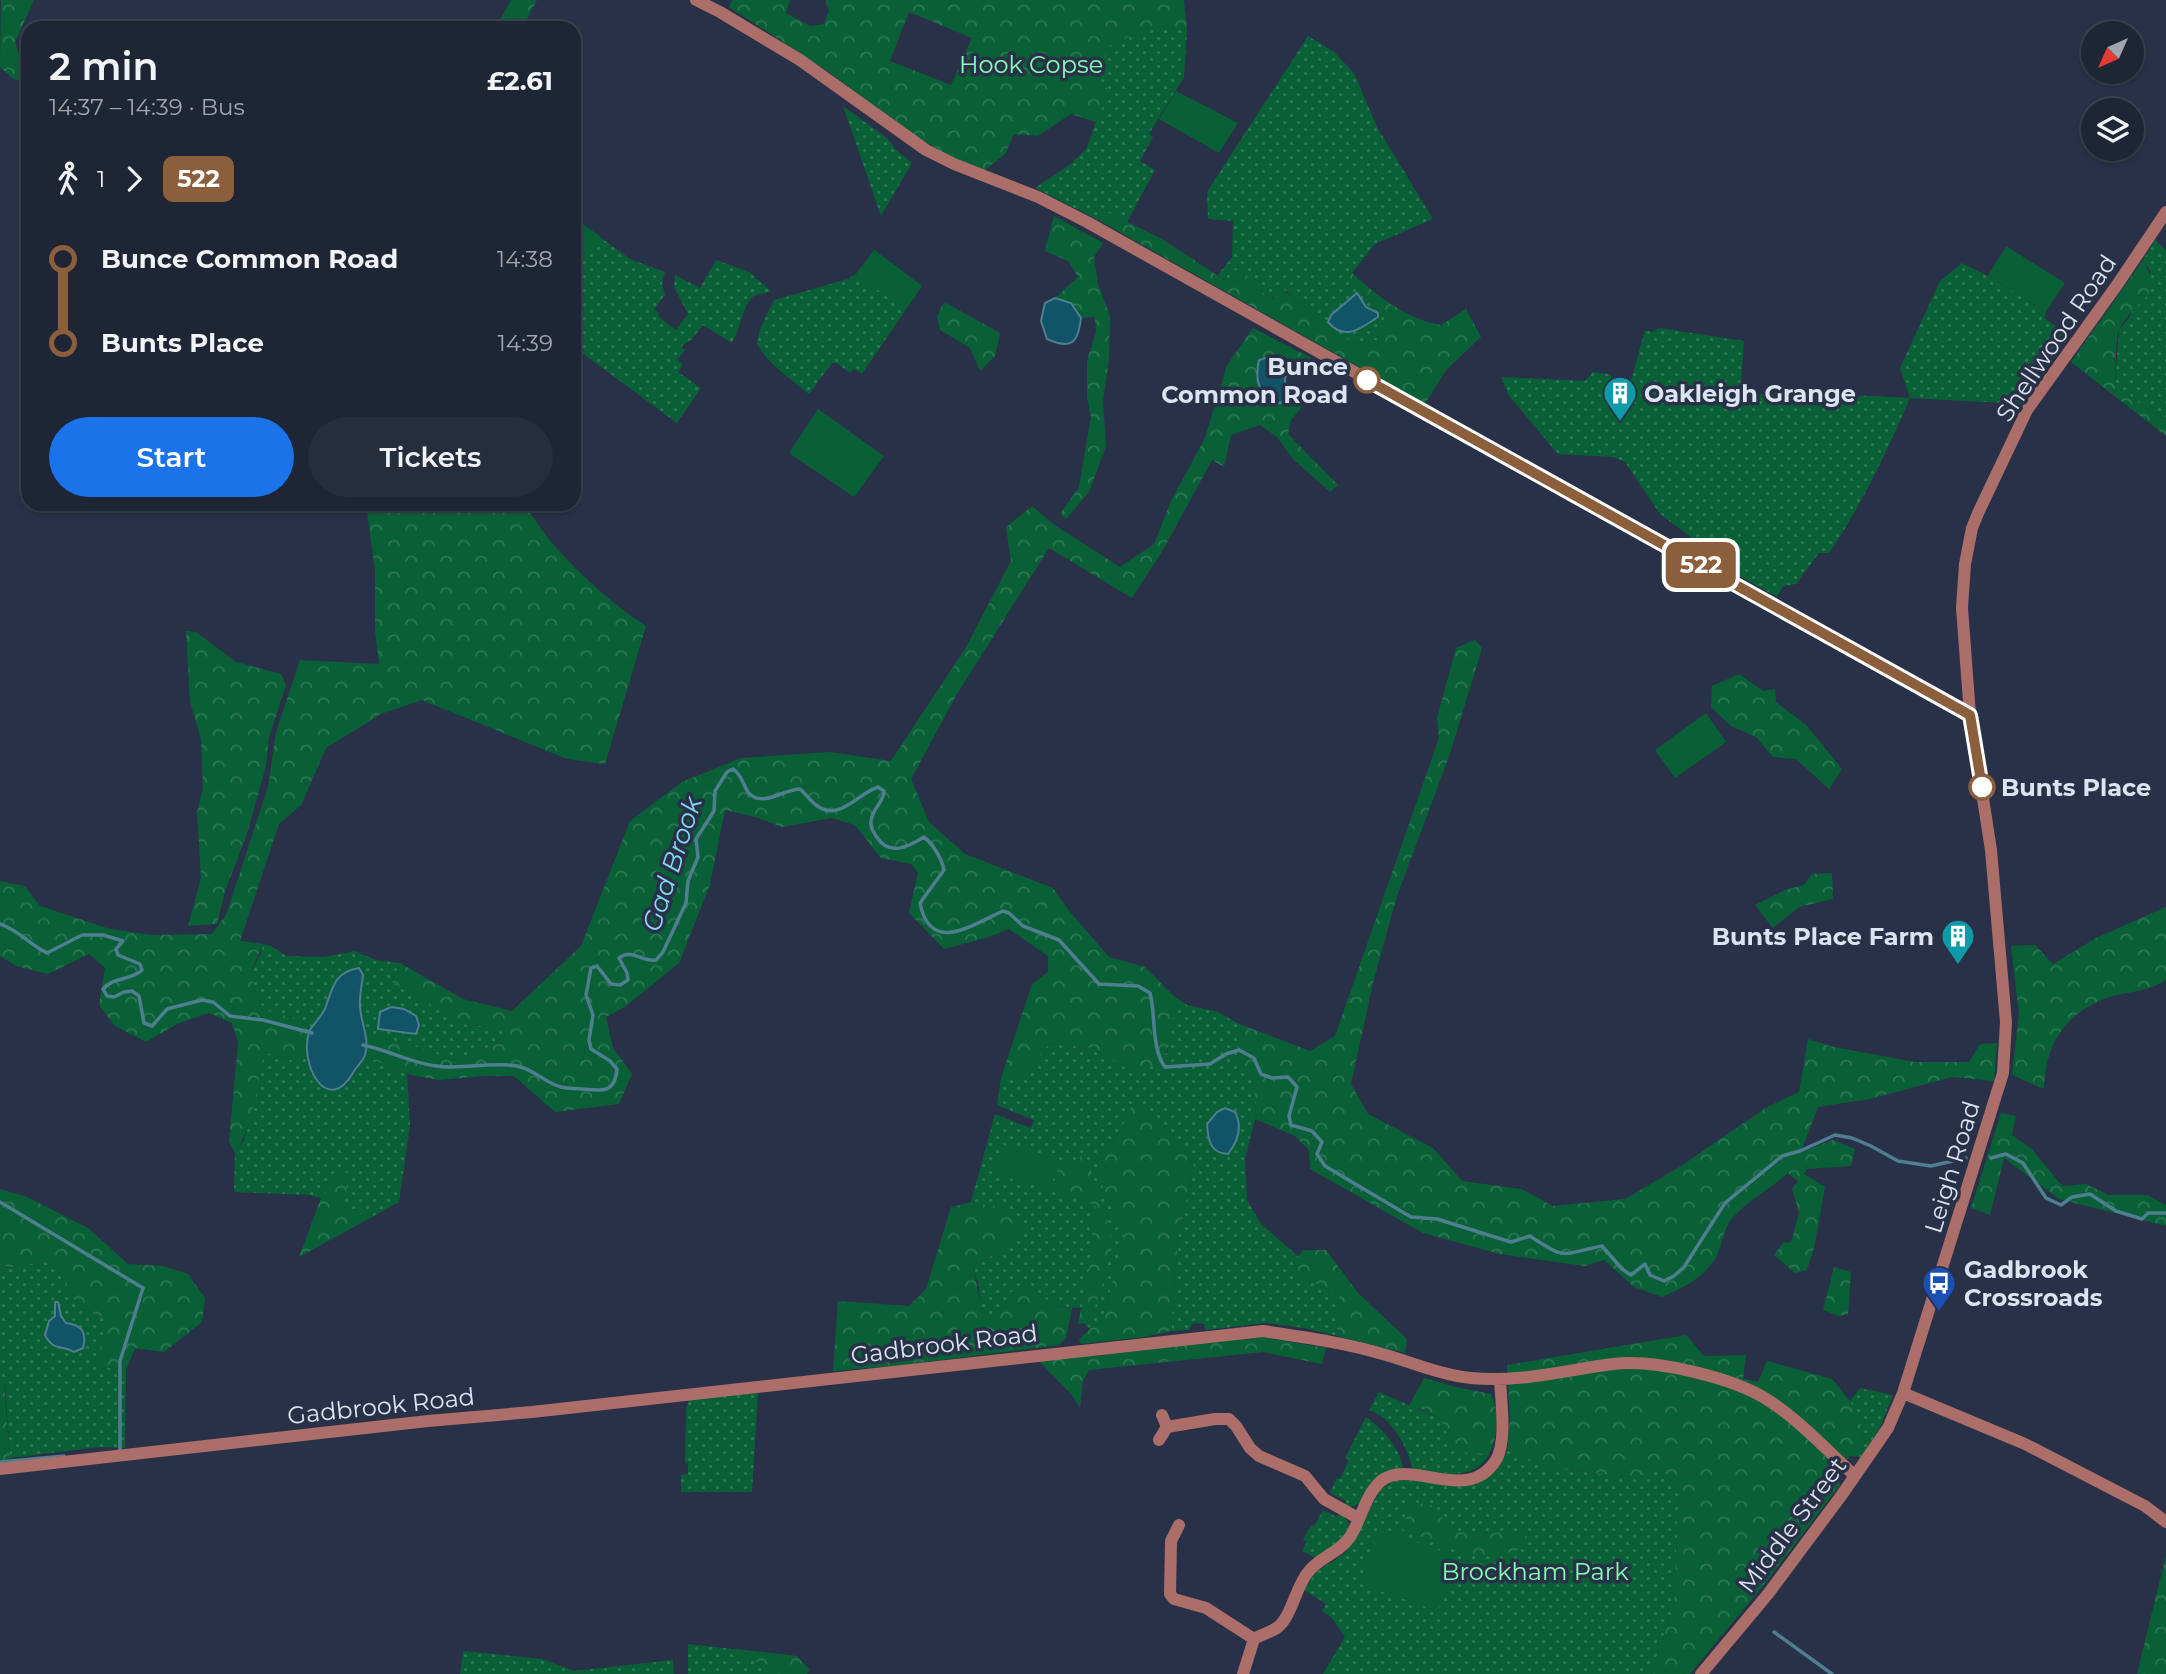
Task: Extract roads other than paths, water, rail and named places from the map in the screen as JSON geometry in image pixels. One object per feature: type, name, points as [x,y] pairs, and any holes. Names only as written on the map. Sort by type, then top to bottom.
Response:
[{"type":"street","points":[[696,0],[730,17],[800,60],[926,150],[1038,197],[1087,222],[1970,715]]},
{"type":"street","name":"Shellwood Road","points":[[2003,1073],[2006,1022],[1992,850],[1970,715],[1962,587],[1969,542],[1979,511],[2027,410],[2166,212]]},
{"type":"street","name":"Leigh Road","points":[[1903,1393],[2003,1073]]},
{"type":"street","name":"Gadbrook Road","points":[[0,1469],[1264,1331],[1313,1338],[1376,1352],[1467,1378],[1500,1380],[1616,1364],[1659,1364],[1700,1374],[1751,1391],[1772,1402],[1855,1476]]},
{"type":"street","points":[[1243,1674],[1254,1639],[1279,1626],[1309,1571],[1339,1551],[1352,1535],[1358,1518],[1381,1481],[1404,1474],[1458,1481],[1474,1478],[1487,1470],[1497,1459],[1501,1444],[1500,1380]]},
{"type":"street","points":[[1903,1393],[2025,1444],[2145,1506],[2166,1522]]},
{"type":"street","name":"Middle Street","points":[[1701,1674],[1768,1594],[1855,1476],[1888,1428],[1903,1393]]},
{"type":"street","points":[[1162,1415],[1167,1427]]},
{"type":"street","points":[[1159,1440],[1167,1427],[1228,1419],[1259,1456],[1305,1476],[1324,1499],[1358,1518]]},
{"type":"street","points":[[1179,1525],[1171,1541],[1170,1594],[1174,1599],[1206,1608],[1254,1639]]},
{"type":"water","points":[[1357,293],[1366,307],[1378,313],[1378,317],[1353,331],[1334,328],[1328,322],[1331,315]]},
{"type":"water","points":[[1055,298],[1071,303],[1081,318],[1076,339],[1068,344],[1047,339],[1041,321],[1045,303]]},
{"type":"water","points":[[1273,356],[1286,361],[1291,367],[1285,378],[1286,400],[1277,404],[1259,386],[1257,375],[1259,360]]},
{"type":"water","points":[[359,968],[363,975],[360,1003],[366,1037],[365,1055],[343,1085],[334,1090],[325,1088],[312,1071],[308,1058],[309,1032],[325,1010],[336,981],[345,973]]},
{"type":"water","points":[[391,1007],[404,1009],[416,1016],[419,1025],[416,1034],[378,1029],[380,1012]]},
{"type":"water","points":[[1225,1108],[1235,1112],[1239,1123],[1237,1139],[1228,1154],[1217,1151],[1211,1145],[1207,1124],[1217,1112]]},
{"type":"water","points":[[55,1302],[58,1302],[61,1316],[66,1323],[82,1330],[83,1348],[74,1352],[58,1347],[51,1344],[45,1335],[49,1321],[55,1316]]},
{"type":"waterway","name":"Gad Brook","points":[[363,1045],[436,1066],[517,1066],[564,1088],[607,1089],[614,1083],[617,1069],[591,1049],[589,1040],[593,1015],[586,995],[591,968],[597,966],[611,984],[620,985],[628,980],[619,958],[629,954],[656,960],[663,952],[686,903],[688,881],[698,857],[696,839],[714,811],[715,791],[727,772],[733,769],[753,797],[766,799],[800,789],[824,810],[840,809],[878,787],[884,791],[871,823],[881,842],[899,848],[924,837],[941,861],[944,870],[920,903],[925,919],[933,928],[942,932],[954,932],[1003,911],[1023,926],[1059,940],[1099,984],[1138,986],[1150,993],[1158,1051],[1165,1067],[1210,1064],[1239,1050],[1254,1058],[1261,1074],[1272,1078],[1288,1077],[1297,1087],[1289,1116],[1291,1125],[1312,1131],[1322,1142],[1317,1154],[1325,1166],[1411,1217],[1437,1219],[1511,1242],[1530,1236],[1551,1249],[1564,1253],[1602,1246],[1622,1269],[1631,1275],[1645,1264],[1650,1275],[1664,1281],[1684,1267],[1725,1203],[1782,1156],[1835,1135],[1852,1138],[1898,1161],[1931,1166],[1966,1158]]},
{"type":"waterway","name":"Gad Brook","points":[[0,924],[47,953],[82,935],[103,935],[123,941],[116,949],[118,955],[140,964],[142,970],[133,976],[112,982],[103,989],[107,996],[114,997],[132,991],[139,996],[144,1023],[152,1026],[167,1009],[202,1000],[213,1002],[230,1016],[263,1020],[312,1033]]},
{"type":"waterway","name":"Gad Brook","points":[[1991,1158],[2006,1154],[2023,1163],[2046,1198],[2061,1205],[2072,1197],[2090,1194],[2116,1211],[2142,1219],[2148,1213],[2166,1213]]},
{"type":"waterway","points":[[0,1202],[143,1288],[120,1361],[118,1451]]},
{"type":"waterway","points":[[0,1462],[64,1456]]},
{"type":"waterway","points":[[1774,1632],[1832,1674]]},
{"type":"place","name":"Bunce Common Road","points":[[1367,380]]},
{"type":"place","name":"Oakleigh Grange","points":[[1620,423]]},
{"type":"place","name":"Bunts Place","points":[[1982,787]]},
{"type":"place","name":"Bunts Place Farm","points":[[1958,966]]},
{"type":"place","name":"Gadbrook Crossroads","points":[[1939,1313]]},
{"type":"park label","name":"Hook Copse","points":[[1031,64]]},
{"type":"park label","name":"Brockham Park","points":[[1535,1571]]}]
